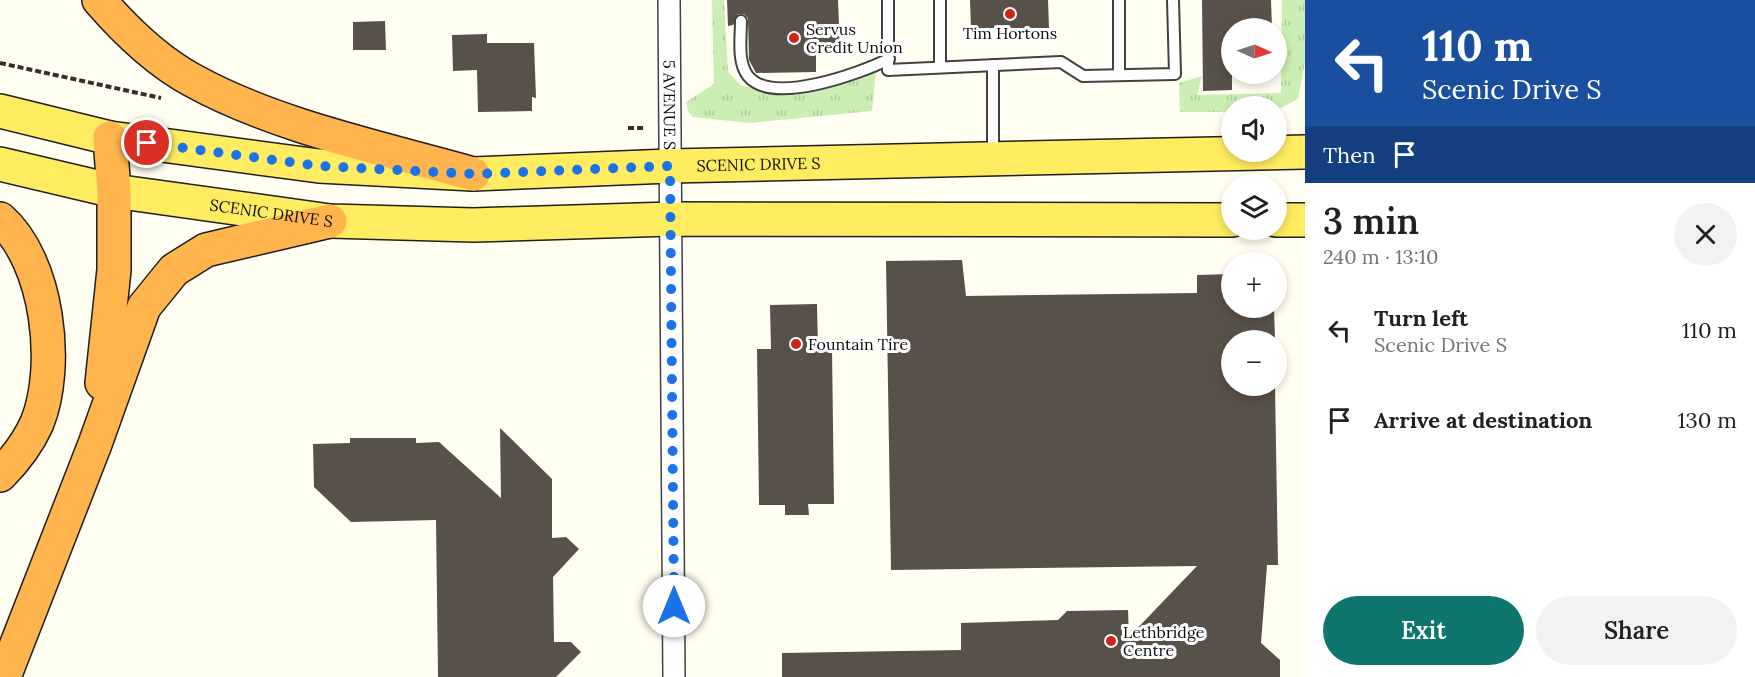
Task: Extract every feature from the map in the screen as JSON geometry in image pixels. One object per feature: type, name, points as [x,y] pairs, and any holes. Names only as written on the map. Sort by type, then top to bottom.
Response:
[{"type":"highway","points":[[99,0],[126,31],[191,80],[266,114],[473,174]]},
{"type":"highway","points":[[95,444],[114,270],[114,191],[110,138]]},
{"type":"highway","points":[[0,219],[33,267],[48,328],[48,361],[37,422],[16,460],[0,475]]},
{"type":"highway","points":[[4,677],[95,444],[144,307],[174,270],[206,250],[330,221]]},
{"type":"main road","name":"SCENIC DRIVE S","points":[[0,111],[110,138],[319,166],[473,174],[670,166],[1305,152]]},
{"type":"main road","name":"SCENIC DRIVE S","points":[[0,164],[114,191],[330,221],[473,225],[671,219],[1221,220]]},
{"type":"main road","points":[[1287,220],[1305,220]]},
{"type":"street","name":"5 AVENUE S","points":[[669,0],[674,677]]},
{"type":"lane","points":[[888,0],[888,70],[1061,62],[1083,76],[1175,74],[1173,0]]},
{"type":"lane","points":[[940,0],[940,67]]},
{"type":"lane","points":[[1119,0],[1119,75]]},
{"type":"lane","points":[[741,21],[742,59],[747,74],[756,83],[769,87],[815,84],[845,78],[889,59]]},
{"type":"lane","points":[[993,65],[993,160]]},
{"type":"path","points":[[0,63],[133,94],[178,100],[191,80]]},
{"type":"green space","points":[[712,0],[724,0],[728,72],[742,86],[773,91],[876,70],[872,111],[750,123],[693,117],[689,113],[686,102],[714,84]]},
{"type":"green space","points":[[1282,0],[1305,0],[1305,62],[1298,99],[1287,105],[1287,96],[1221,96],[1221,112],[1180,112],[1179,83],[1202,76],[1197,95],[1281,93],[1281,84],[1287,84],[1287,18],[1282,18]]},
{"type":"building","name":"Servus Credit Union","points":[[727,0],[838,0],[840,49],[816,51],[816,72],[756,73],[749,60],[748,18],[744,14],[738,14],[733,25],[728,26]]},
{"type":"building","name":"Tim Hortons","points":[[970,0],[1048,0],[1049,28],[971,28]]},
{"type":"building","points":[[1202,0],[1271,0],[1272,18],[1221,18],[1221,84],[1232,84],[1232,90],[1203,91]]},
{"type":"building","points":[[385,21],[386,50],[353,50],[353,22]]},
{"type":"building","points":[[487,34],[487,43],[534,43],[536,98],[532,97],[532,111],[478,112],[477,70],[453,71],[452,35]]},
{"type":"building","points":[[962,260],[966,296],[1197,293],[1197,275],[1221,274],[1221,318],[1274,318],[1275,330],[1221,330],[1221,396],[1275,396],[1278,565],[1267,565],[1261,643],[1280,660],[1280,677],[782,677],[782,653],[961,650],[961,623],[1058,620],[1067,611],[1128,610],[1129,637],[1197,566],[891,570],[886,261]]},
{"type":"building","points":[[817,304],[818,349],[832,348],[834,504],[808,504],[809,515],[785,515],[785,505],[759,505],[757,349],[771,349],[770,305]]},
{"type":"building","points":[[500,428],[552,479],[552,538],[566,537],[579,549],[553,577],[554,642],[571,642],[581,652],[556,677],[438,677],[436,520],[351,522],[314,487],[313,444],[350,443],[350,438],[416,438],[416,443],[439,442],[501,498]]},
{"type":"place","name":"Tim Hortons","points":[[1010,14]]},
{"type":"place","name":"Servus Credit Union","points":[[794,38]]},
{"type":"place","name":"Fountain Tire","points":[[796,344]]},
{"type":"place","name":"Lethbridge Centre","points":[[1111,641]]},
{"type":"route","points":[[147,143],[319,166],[473,174],[670,166],[674,606]]}]
